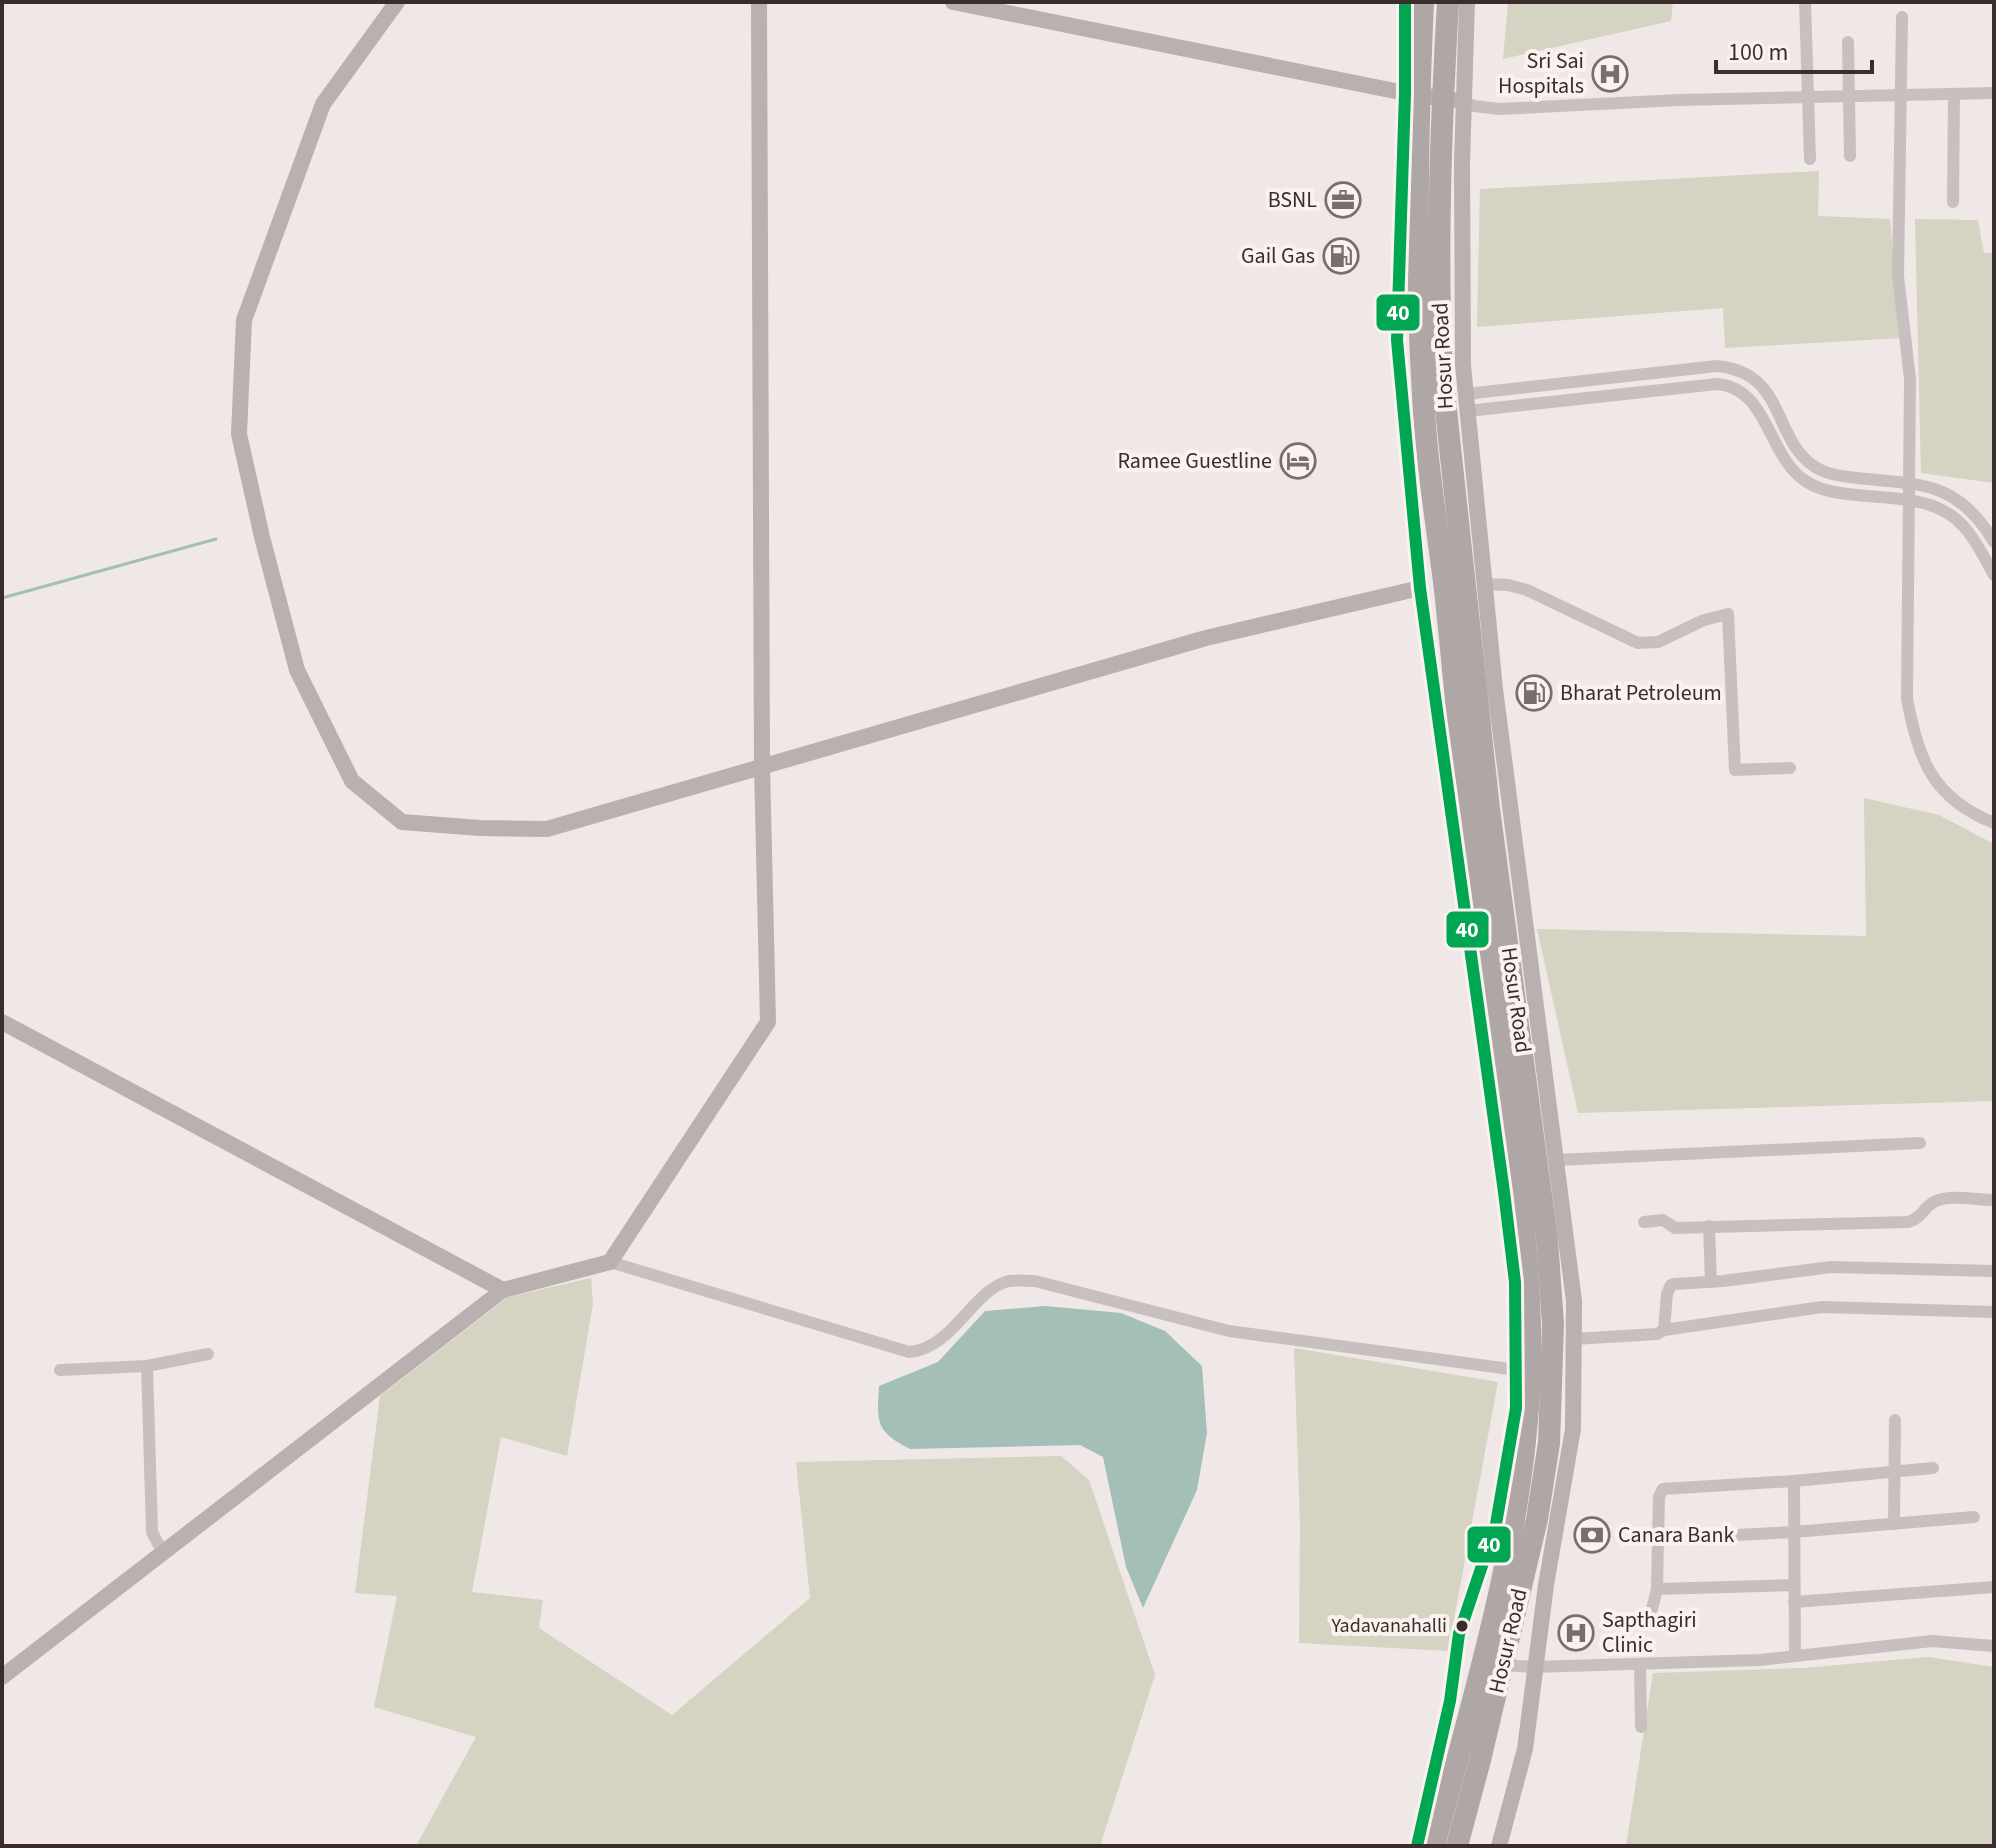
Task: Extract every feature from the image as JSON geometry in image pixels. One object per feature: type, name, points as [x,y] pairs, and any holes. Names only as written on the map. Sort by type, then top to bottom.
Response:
[{"type":"highway","name":"Hosur Road","points":[[1423,2],[1412,94],[1423,402],[1515,1219],[1531,1312],[1530,1376],[1522,1468],[1495,1605],[1434,1846]]},
{"type":"highway","name":"Hosur Road","points":[[1448,2],[1457,96],[1439,320],[1442,373],[1489,809],[1534,1134],[1552,1290],[1549,1443],[1537,1519],[1457,1846]]},
{"type":"street","points":[[397,2],[323,104],[244,320],[239,434],[297,670],[352,781],[402,822],[547,829],[1206,638],[1420,588]]},
{"type":"street","points":[[610,1262],[768,1022],[762,766],[759,2]]},
{"type":"street","points":[[953,2],[1412,94],[1457,96],[1474,106],[1499,109],[1679,100],[1994,93]]},
{"type":"street","points":[[1405,2],[1412,94],[1397,340],[1420,588],[1515,1219],[1517,1370],[1516,1408],[1496,1524],[1459,1634],[1450,1701],[1417,1846]]},
{"type":"street","points":[[1467,2],[1457,96],[1466,403],[1517,866],[1574,1301],[1573,1429],[1546,1585],[1525,1749],[1499,1846]]},
{"type":"street","points":[[1805,2],[1810,159]]},
{"type":"street","points":[[1902,17],[1898,276],[1910,379],[1907,699],[1916,745],[1931,776],[1957,803],[1994,823]]},
{"type":"street","points":[[1848,42],[1850,156]]},
{"type":"street","points":[[1953,202],[1954,94]]},
{"type":"street","points":[[1466,403],[1717,366],[1736,370],[1753,379],[1767,392],[1798,449],[1815,467],[1836,475],[1939,489],[1968,507],[1994,542]]},
{"type":"street","points":[[1466,403],[1717,384],[1731,386],[1753,402],[1784,458],[1805,481],[1833,492],[1917,501],[1941,509],[1964,526],[1994,575]]},
{"type":"street","points":[[1484,584],[1527,590],[1638,643],[1658,642],[1704,620],[1728,614],[1735,770],[1790,768]]},
{"type":"street","points":[[2,1022],[503,1290]]},
{"type":"street","points":[[1557,1160],[1920,1143]]},
{"type":"street","points":[[1644,1222],[1663,1220],[1675,1228],[1908,1222],[1919,1218],[1932,1203],[1944,1199],[1994,1200]]},
{"type":"street","points":[[1709,1226],[1711,1282]]},
{"type":"street","points":[[2,1677],[503,1290],[610,1262],[909,1352],[924,1351],[937,1342],[996,1286],[1010,1281],[1035,1281],[1229,1331],[1517,1370]]},
{"type":"street","points":[[1664,1330],[1671,1285],[1831,1267],[1994,1271]]},
{"type":"street","points":[[1574,1339],[1657,1334],[1664,1330],[1822,1307],[1994,1312]]},
{"type":"street","points":[[60,1370],[147,1366],[208,1354]]},
{"type":"street","points":[[147,1366],[152,1532],[163,1553]]},
{"type":"street","points":[[1894,1524],[1895,1420]]},
{"type":"street","points":[[1652,1609],[1657,1589],[1659,1497],[1663,1489],[1933,1468]]},
{"type":"street","points":[[1794,1481],[1795,1656]]},
{"type":"street","points":[[1658,1539],[1794,1532],[1974,1517]]},
{"type":"street","points":[[1657,1589],[1794,1585]]},
{"type":"street","points":[[1794,1602],[1994,1587]]},
{"type":"street","points":[[1503,1665],[1534,1667],[1748,1661],[1932,1641],[1994,1646]]},
{"type":"street","points":[[1640,1664],[1641,1727]]},
{"type":"shaded area","points":[[1508,2],[1673,2],[1671,21],[1503,59]]},
{"type":"shaded area","points":[[1819,171],[1818,216],[1890,219],[1901,338],[1725,348],[1723,308],[1477,327],[1480,189]]},
{"type":"shaded area","points":[[1915,219],[1978,220],[1984,253],[1994,253],[1994,483],[1921,473]]},
{"type":"shaded area","points":[[1864,798],[1939,815],[1994,844],[1994,1101],[1578,1113],[1537,929],[1866,936]]},
{"type":"shaded area","points":[[591,1278],[593,1304],[567,1456],[501,1437],[472,1592],[543,1600],[539,1628],[672,1715],[810,1598],[796,1462],[1061,1456],[1089,1480],[1155,1675],[1100,1846],[416,1846],[476,1737],[374,1707],[397,1596],[355,1593],[380,1396],[508,1297]]},
{"type":"shaded area","points":[[1294,1348],[1498,1382],[1448,1651],[1299,1643],[1300,1524]]},
{"type":"shaded area","points":[[1929,1657],[1994,1667],[1994,1846],[1626,1846],[1653,1673],[1802,1668]]},
{"type":"water","points":[[1045,1306],[1121,1313],[1165,1331],[1202,1366],[1207,1433],[1197,1490],[1143,1608],[1126,1567],[1103,1457],[1080,1445],[910,1449],[890,1437],[881,1424],[879,1386],[938,1362],[985,1311]]},
{"type":"waterway","points":[[2,598],[216,539]]},
{"type":"transit line","name":"40","points":[[1405,2],[1397,340],[1420,588],[1515,1282],[1516,1408],[1496,1524],[1459,1634],[1450,1701],[1417,1846]]},
{"type":"place","name":"Sri Sai Hospitals","points":[[1610,74]]},
{"type":"place","name":"BSNL","points":[[1343,200]]},
{"type":"place","name":"Gail Gas","points":[[1341,256]]},
{"type":"place","name":"Ramee Guestline","points":[[1298,461]]},
{"type":"place","name":"Bharat Petroleum","points":[[1534,693]]},
{"type":"place","name":"Canara Bank","points":[[1592,1535]]},
{"type":"place","name":"Yadavanahalli","points":[[1462,1626]]},
{"type":"place","name":"Sapthagiri Clinic","points":[[1576,1633]]}]
